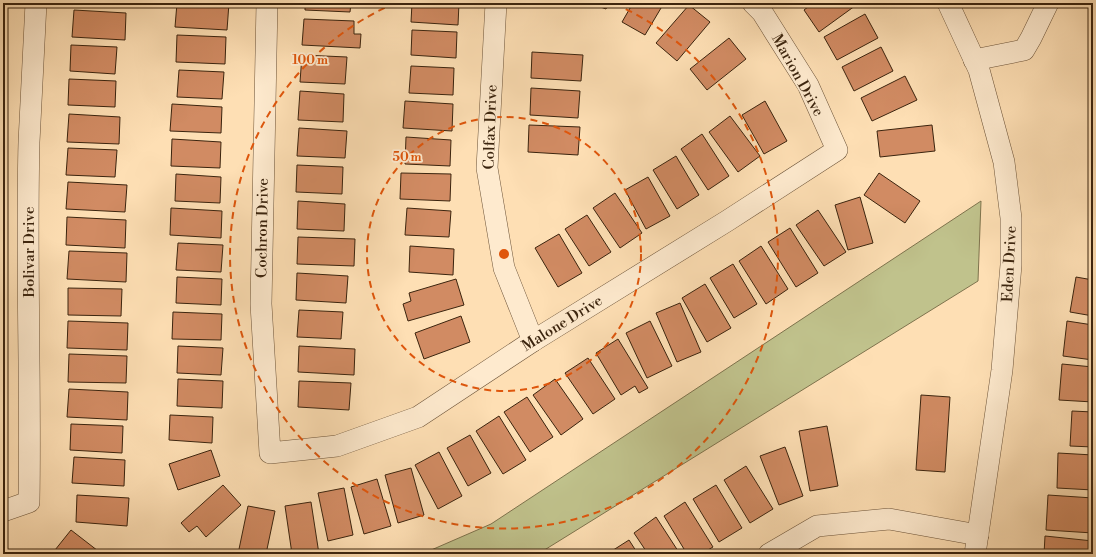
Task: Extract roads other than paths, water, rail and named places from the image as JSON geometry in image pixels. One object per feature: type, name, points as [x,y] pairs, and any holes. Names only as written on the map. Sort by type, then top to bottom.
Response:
[{"type":"street","name":"Bolivar Drive","points":[[3,511],[29,502],[30,430],[28,262],[30,142],[36,3]]},
{"type":"street","name":"Cochron Drive","points":[[267,3],[261,304],[270,453]]},
{"type":"street","name":"Colfax Drive","points":[[496,3],[487,168],[504,268],[533,341]]},
{"type":"street","name":"Marion Drive","points":[[753,3],[762,12],[808,86],[837,150]]},
{"type":"street","name":"Eden Drive","points":[[948,3],[981,78],[1004,162],[1011,218],[1011,265],[1002,370],[977,544]]},
{"type":"street","points":[[974,60],[1024,50],[1048,3]]},
{"type":"street","name":"Malone Drive","points":[[270,453],[337,446],[418,417],[533,341],[727,221],[837,150]]},
{"type":"street","points":[[769,554],[817,526],[889,519],[977,544]]}]
